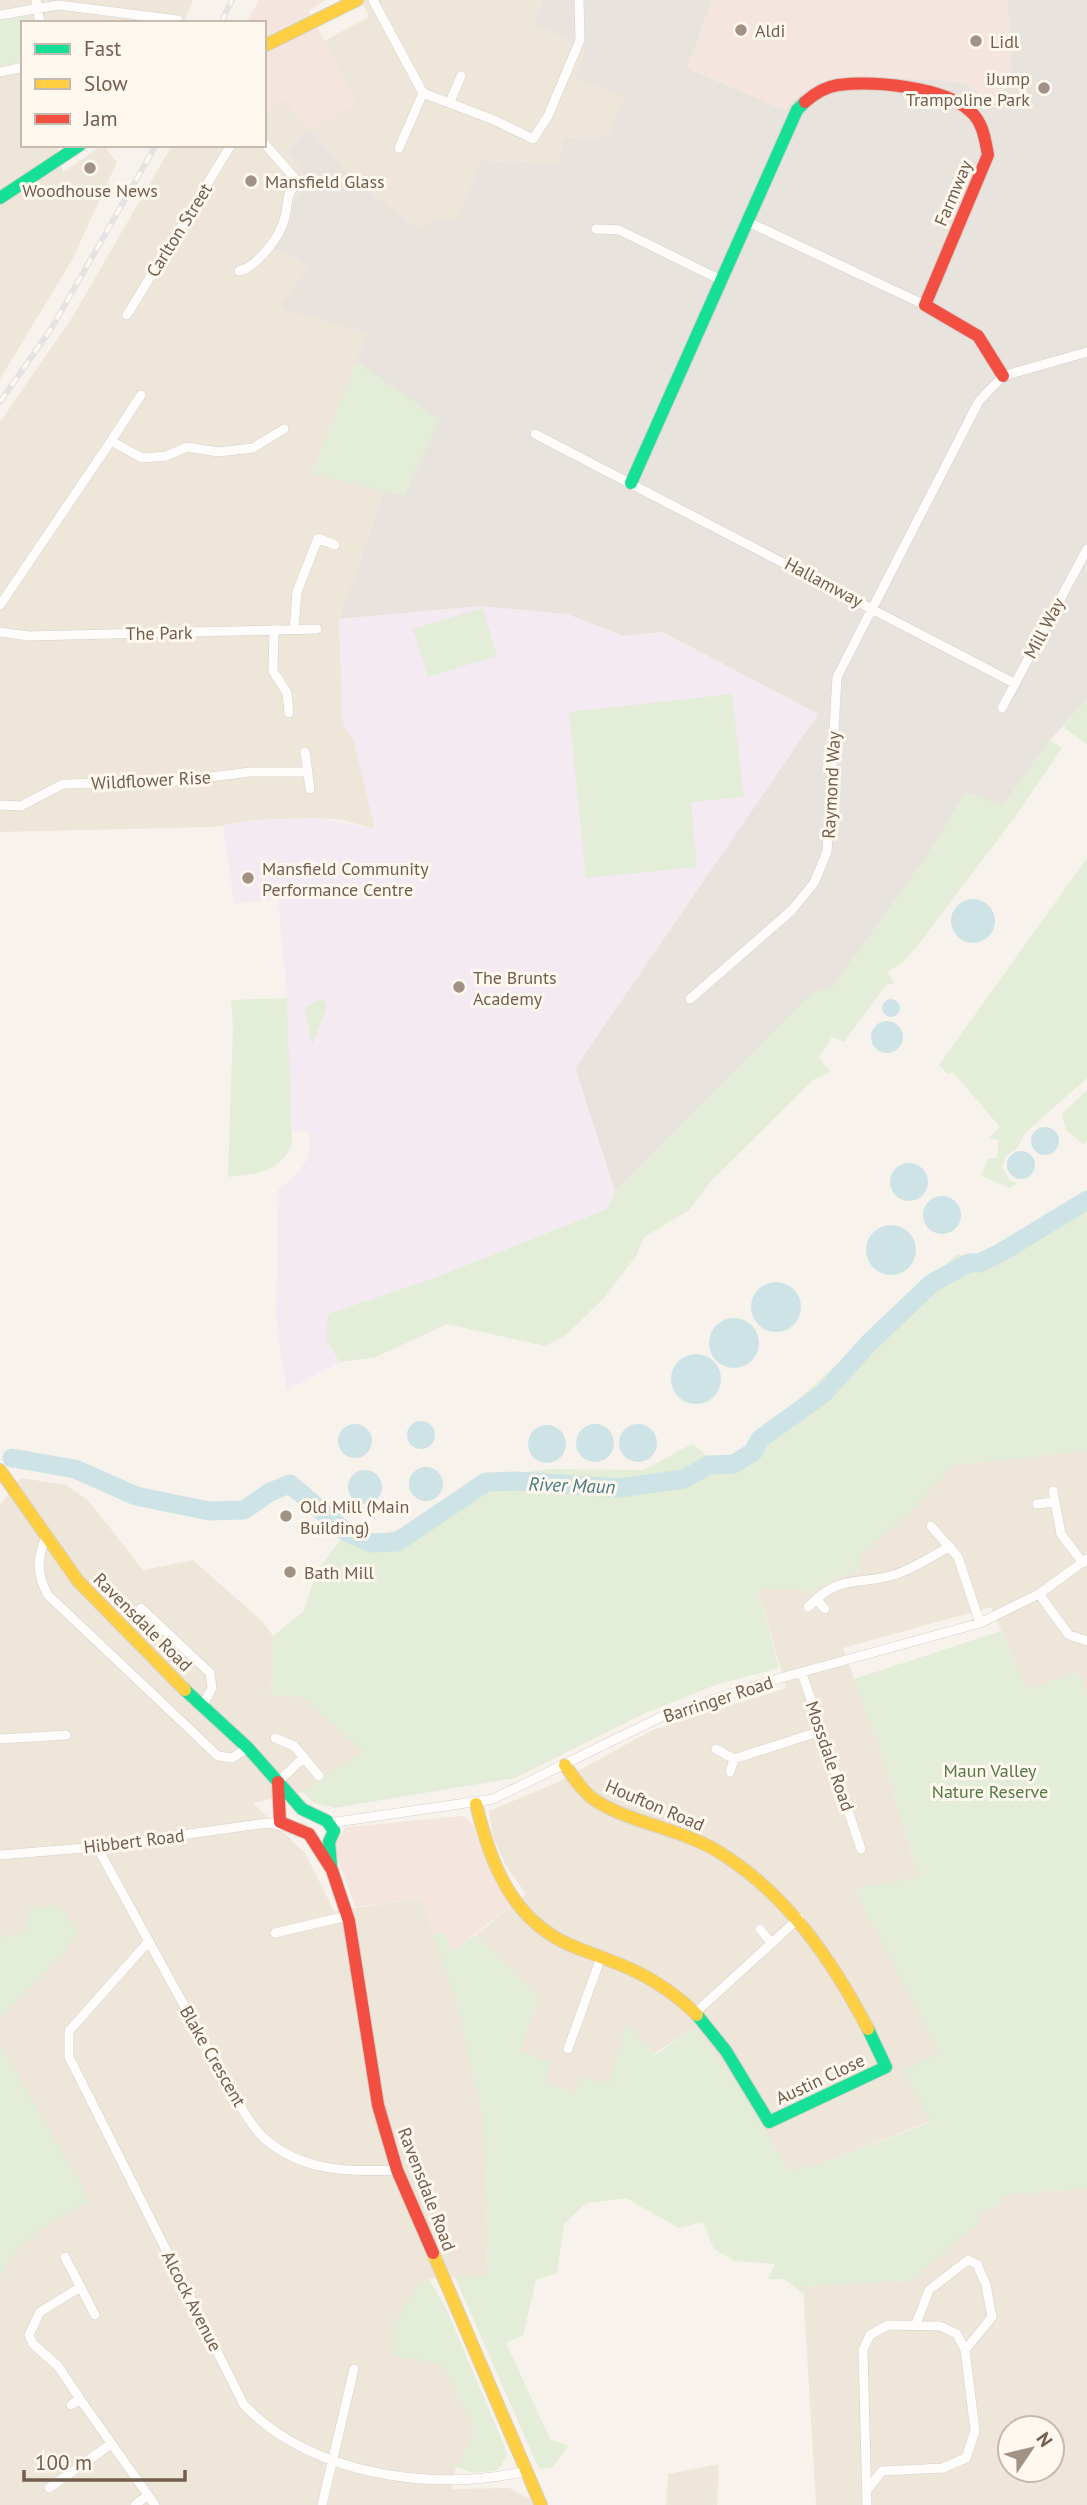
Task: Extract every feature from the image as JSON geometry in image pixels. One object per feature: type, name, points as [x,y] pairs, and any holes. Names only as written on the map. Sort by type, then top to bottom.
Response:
[{"type":"main road","points":[[266,45],[357,0]]},
{"type":"main road","name":"Farmway","points":[[631,483],[797,110],[815,92],[839,85],[951,96],[965,103],[984,128],[988,155],[925,305]]},
{"type":"main road","points":[[2,194],[73,147]]},
{"type":"main road","points":[[925,305],[978,337],[1003,376]]},
{"type":"main road","name":"Ravensdale Road","points":[[0,1472],[86,1590],[145,1652],[248,1748],[323,1833],[347,1916],[378,2105],[397,2170],[541,2505]]},
{"type":"main road","name":"Houfton Road","points":[[565,1765],[595,1801],[681,1832],[730,1858],[769,1889],[799,1918],[826,1952],[863,2015],[886,2067]]},
{"type":"main road","points":[[274,1816],[278,1782]]},
{"type":"main road","points":[[274,1816],[287,1802],[299,1806],[301,1821],[290,1826]]},
{"type":"main road","points":[[476,1804],[484,1841],[517,1905],[537,1926],[566,1943],[639,1970],[673,1992],[694,2014]]},
{"type":"main road","points":[[274,1816],[290,1826],[323,1833]]},
{"type":"main road","name":"Austin Close","points":[[694,2014],[735,2063],[769,2122],[886,2067]]},
{"type":"street","points":[[373,0],[423,93],[450,102],[533,139],[548,116],[580,40],[579,0]]},
{"type":"street","points":[[0,15],[36,4],[178,20]]},
{"type":"street","points":[[0,72],[21,67]]},
{"type":"street","points":[[450,102],[461,76]]},
{"type":"street","points":[[399,148],[423,93]]},
{"type":"street","points":[[239,271],[254,266],[282,225],[286,197],[299,182],[266,145]]},
{"type":"street","name":"Carlton Street","points":[[127,315],[230,147]]},
{"type":"street","points":[[748,222],[925,305]]},
{"type":"street","points":[[596,229],[619,230],[722,280]]},
{"type":"street","points":[[1003,376],[1087,352]]},
{"type":"street","name":"Hallamway","points":[[536,434],[872,607],[979,401],[1003,376]]},
{"type":"street","points":[[0,606],[141,395]]},
{"type":"street","points":[[111,441],[142,458],[166,456],[187,447],[218,452],[253,448],[284,429]]},
{"type":"street","points":[[294,630],[297,592],[318,538],[335,545]]},
{"type":"street","name":"Mill Way","points":[[1002,708],[1087,549]]},
{"type":"street","points":[[872,607],[1014,683]]},
{"type":"street","name":"Raymond Way","points":[[690,999],[792,911],[814,883],[827,852],[837,677],[872,607]]},
{"type":"street","name":"The Park","points":[[0,632],[29,636],[317,629]]},
{"type":"street","points":[[274,630],[274,671],[287,693],[289,713]]},
{"type":"street","points":[[305,752],[310,789]]},
{"type":"street","name":"Wildflower Rise","points":[[0,805],[21,806],[63,784],[167,782],[251,772],[308,772]]},
{"type":"street","points":[[1053,1491],[1061,1534],[1085,1561]]},
{"type":"street","points":[[1037,1504],[1054,1502]]},
{"type":"street","points":[[931,1526],[958,1558],[980,1623]]},
{"type":"street","points":[[46,1537],[38,1557],[38,1578],[48,1595],[218,1756],[232,1758],[248,1748]]},
{"type":"street","points":[[808,1607],[829,1588],[859,1578],[894,1574],[950,1546]]},
{"type":"street","name":"Barringer Road","points":[[323,1833],[344,1821],[476,1804],[522,1787],[632,1729],[663,1716],[802,1673],[980,1623],[1039,1594],[1085,1561]]},
{"type":"street","points":[[1039,1594],[1069,1634],[1087,1641]]},
{"type":"street","points":[[816,1599],[825,1609]]},
{"type":"street","points":[[141,1608],[210,1673],[212,1688],[203,1705]]},
{"type":"street","name":"Mossdale Road","points":[[802,1673],[860,1844],[847,1843]]},
{"type":"street","points":[[716,1749],[734,1759],[821,1731]]},
{"type":"street","points":[[0,1739],[66,1735]]},
{"type":"street","points":[[275,1738],[294,1746],[320,1776]]},
{"type":"street","points":[[278,1782],[304,1757]]},
{"type":"street","points":[[730,1772],[734,1759]]},
{"type":"street","name":"Hibbert Road","points":[[0,1855],[97,1847],[274,1816]]},
{"type":"street","name":"Blake Crescent","points":[[97,1847],[236,2100],[264,2138],[304,2163],[349,2172],[397,2170]]},
{"type":"street","points":[[275,1933],[347,1916]]},
{"type":"street","points":[[694,2014],[799,1918]]},
{"type":"street","points":[[760,1930],[771,1943]]},
{"type":"street","name":"Alcock Avenue","points":[[149,1941],[69,2031],[69,2057],[244,2405],[263,2425],[333,2461],[449,2482],[497,2477],[526,2470]]},
{"type":"street","points":[[568,2049],[601,1957]]},
{"type":"street","points":[[65,2256],[95,2315]]},
{"type":"street","points":[[916,2323],[929,2290],[968,2260],[977,2264],[986,2285],[992,2317],[965,2350]]},
{"type":"street","points":[[79,2288],[40,2312],[29,2335],[33,2344],[58,2366],[155,2505]]},
{"type":"street","points":[[864,2455],[882,2471],[943,2468],[966,2458],[975,2431],[965,2350],[957,2334],[940,2326],[916,2323],[888,2325],[870,2335],[863,2350],[864,2455],[867,2505]]},
{"type":"street","points":[[322,2505],[354,2369]]},
{"type":"street","points":[[71,2405],[80,2399]]},
{"type":"street","points":[[49,2488],[111,2444]]},
{"type":"street","points":[[867,2490],[882,2471]]},
{"type":"street","points":[[135,2505],[148,2496]]},
{"type":"shaded area","points":[[0,0],[193,0],[185,21],[21,21],[21,147],[57,147],[63,172],[100,147],[105,147],[117,162],[72,260],[0,379]]},
{"type":"shaded area","points":[[259,0],[325,0],[309,11],[357,105],[310,129],[283,98],[266,112],[266,21],[247,21]]},
{"type":"shaded area","points":[[361,0],[543,0],[533,24],[586,49],[626,97],[608,136],[564,138],[561,163],[481,160],[457,219],[432,219],[420,229],[360,185],[310,129],[312,182],[294,198],[290,223],[275,247],[308,267],[281,308],[367,333],[312,473],[384,492],[339,619],[343,725],[354,741],[375,829],[342,820],[317,818],[258,820],[211,827],[0,832],[0,422],[73,316],[171,147],[266,147],[266,112],[283,98],[356,105],[324,41],[369,17]]},
{"type":"shaded area","points":[[543,0],[712,0],[687,68],[785,110],[793,100],[818,83],[863,78],[943,80],[968,85],[992,105],[1012,80],[1008,0],[1087,0],[1087,700],[1050,740],[1003,806],[966,792],[928,855],[833,987],[812,994],[615,1192],[575,1068],[818,714],[662,632],[624,636],[482,606],[339,619],[384,492],[312,474],[367,333],[280,308],[308,267],[275,247],[290,223],[294,198],[312,182],[286,151],[310,129],[360,185],[420,229],[432,219],[457,219],[481,160],[560,163],[563,138],[608,136],[625,97],[575,78],[586,49],[533,24]]},
{"type":"shaded area","points":[[712,0],[1087,0],[1072,180],[968,85],[943,80],[837,79],[793,100],[785,110],[687,68]]},
{"type":"shaded area","name":"The Brunts Academy","points":[[482,606],[567,614],[624,636],[662,632],[818,714],[575,1068],[615,1192],[607,1209],[429,1280],[376,1357],[340,1362],[286,1390],[276,1317],[278,1190],[296,1175],[308,1158],[310,1133],[291,1130],[287,998],[278,898],[234,904],[223,825],[258,820],[317,818],[375,829],[354,741],[343,725],[339,619]]},
{"type":"shaded area","points":[[973,899],[989,905],[995,921],[989,937],[973,943],[957,937],[951,921],[957,905]]},
{"type":"shaded area","points":[[887,999],[895,999],[900,1008],[898,1015],[887,1017],[882,1012],[882,1004]]},
{"type":"shaded area","points":[[887,1021],[898,1026],[903,1037],[898,1048],[887,1053],[876,1048],[871,1037],[876,1026]]},
{"type":"shaded area","points":[[1045,1127],[1055,1131],[1059,1141],[1055,1151],[1045,1155],[1035,1151],[1031,1141],[1035,1131]]},
{"type":"shaded area","points":[[1021,1151],[1031,1155],[1035,1165],[1031,1175],[1021,1179],[1011,1175],[1007,1165],[1011,1155]]},
{"type":"shaded area","points":[[909,1163],[922,1169],[928,1182],[922,1195],[909,1201],[896,1195],[890,1182],[896,1169]]},
{"type":"shaded area","points":[[942,1196],[955,1202],[961,1215],[955,1228],[942,1234],[929,1228],[923,1215],[929,1202]]},
{"type":"shaded area","points":[[891,1225],[909,1232],[916,1250],[909,1268],[891,1275],[873,1268],[866,1250],[873,1232]]},
{"type":"shaded area","points":[[776,1282],[794,1289],[801,1307],[794,1325],[776,1332],[758,1325],[751,1307],[758,1289]]},
{"type":"shaded area","points":[[734,1318],[752,1325],[759,1343],[752,1361],[734,1368],[716,1361],[709,1343],[716,1325]]},
{"type":"shaded area","points":[[696,1354],[714,1361],[721,1379],[714,1397],[696,1404],[678,1397],[671,1379],[678,1361]]},
{"type":"shaded area","points":[[421,1421],[431,1425],[435,1435],[431,1445],[421,1449],[411,1445],[407,1435],[411,1425]]},
{"type":"shaded area","points":[[355,1424],[367,1429],[372,1441],[367,1453],[355,1458],[343,1453],[338,1441],[343,1429]]},
{"type":"shaded area","points":[[595,1424],[608,1430],[614,1443],[608,1456],[595,1462],[582,1456],[576,1443],[582,1430]]},
{"type":"shaded area","points":[[638,1424],[651,1430],[657,1443],[651,1456],[638,1462],[625,1456],[619,1443],[625,1430]]},
{"type":"shaded area","points":[[547,1425],[560,1431],[566,1444],[560,1457],[547,1463],[534,1457],[528,1444],[534,1431]]},
{"type":"shaded area","points":[[1087,1451],[1087,1695],[1078,1672],[1027,1690],[991,1607],[843,1648],[883,1759],[919,1878],[864,1887],[856,1893],[940,2053],[931,2121],[817,2165],[789,2172],[748,2099],[694,2028],[609,2083],[575,2093],[546,2084],[520,2051],[539,1998],[476,1935],[526,1894],[505,1864],[493,1837],[489,1811],[560,1781],[652,1730],[786,1688],[758,1589],[800,1589],[810,1593],[838,1577],[861,1571],[858,1557],[909,1513],[953,1465]]},
{"type":"shaded area","points":[[426,1467],[438,1472],[443,1484],[438,1496],[426,1501],[414,1496],[409,1484],[414,1472]]},
{"type":"shaded area","points":[[365,1470],[377,1475],[382,1487],[377,1499],[365,1504],[353,1499],[348,1487],[353,1475]]},
{"type":"shaded area","points":[[21,1478],[66,1485],[88,1500],[143,1570],[193,1560],[262,1621],[273,1636],[271,1695],[303,1696],[363,1752],[302,1792],[253,1803],[305,1853],[334,1911],[423,1898],[456,2001],[484,2122],[488,2276],[429,2279],[417,2285],[443,2365],[476,2432],[456,2467],[452,2489],[509,2488],[541,2505],[0,2505],[0,1505]]},
{"type":"shaded area","points":[[464,1816],[473,1825],[497,1885],[512,1905],[452,1952],[444,1932],[433,1935],[423,1898],[355,1907],[336,1853],[336,1841],[346,1827]]},
{"type":"shaded area","points":[[1087,2188],[1087,2505],[816,2505],[803,2286],[912,2281],[980,2211],[998,2206],[1005,2195]]},
{"type":"shaded area","points":[[719,2464],[717,2505],[666,2505],[668,2474]]},
{"type":"green space","points":[[24,14],[30,21],[21,21],[21,62],[0,66],[0,19]]},
{"type":"green space","points":[[356,361],[440,420],[404,496],[312,474]]},
{"type":"green space","points":[[483,608],[497,656],[428,677],[413,629]]},
{"type":"green space","points":[[732,694],[744,797],[691,802],[697,867],[586,878],[569,712]]},
{"type":"green space","points":[[1087,700],[1087,744],[1063,727]]},
{"type":"green space","points":[[1050,740],[1062,748],[1012,821],[917,946],[903,962],[887,972],[895,983],[886,985],[844,1042],[832,1037],[819,1057],[830,1072],[813,1080],[710,1182],[689,1210],[644,1237],[636,1256],[605,1297],[566,1335],[545,1346],[447,1324],[376,1357],[340,1362],[326,1340],[328,1314],[429,1280],[607,1209],[615,1192],[812,993],[833,987],[928,855],[966,792],[1003,806]]},
{"type":"green space","points":[[1087,858],[1087,1078],[1025,1133],[1018,1147],[1006,1156],[1002,1167],[1010,1181],[1017,1183],[1010,1188],[981,1176],[988,1159],[997,1158],[999,1140],[988,1138],[1000,1127],[953,1072],[948,1074],[939,1065]]},
{"type":"green space","points":[[287,998],[292,1143],[281,1161],[274,1166],[258,1173],[228,1177],[233,1027],[231,1000]]},
{"type":"green space","points":[[324,1000],[327,1006],[312,1046],[305,1008]]},
{"type":"green space","points":[[1087,1090],[1087,1140],[1083,1144],[1066,1130],[1062,1114]]},
{"type":"green space","points":[[1087,1191],[1087,1451],[953,1465],[910,1513],[858,1557],[861,1571],[838,1577],[810,1593],[800,1589],[758,1589],[779,1668],[718,1684],[643,1714],[515,1778],[334,1808],[314,1803],[302,1792],[362,1752],[303,1697],[271,1695],[273,1636],[304,1611],[316,1573],[340,1540],[361,1539],[406,1528],[471,1481],[548,1469],[644,1470],[692,1444],[724,1468],[956,1255],[988,1255]]},
{"type":"green space","name":"Maun Valley Nature Reserve","points":[[1001,1631],[1027,1690],[1078,1672],[1087,1695],[1087,2188],[1005,2195],[998,2206],[980,2211],[979,2222],[912,2281],[803,2286],[803,2294],[784,2279],[768,2279],[775,2264],[735,2261],[714,2249],[703,2222],[679,2228],[626,2198],[586,2203],[564,2224],[557,2273],[536,2280],[523,2335],[506,2343],[550,2439],[568,2446],[553,2467],[539,2469],[455,2277],[488,2275],[484,2122],[456,2001],[433,1935],[444,1932],[452,1951],[476,1935],[539,1998],[520,2051],[551,2062],[546,2084],[574,2093],[582,2076],[609,2083],[626,2023],[655,2055],[694,2028],[748,2099],[789,2172],[817,2165],[931,2122],[902,2070],[939,2053],[856,1893],[864,1887],[919,1877],[883,1759],[854,1679]]},
{"type":"green space","points":[[48,1905],[60,1906],[78,1932],[68,1948],[0,2018],[0,1937],[26,1933],[28,1909]]},
{"type":"green space","points":[[0,2044],[91,2201],[51,2223],[26,2242],[15,2253],[0,2279]]},
{"type":"green space","points":[[429,2279],[446,2308],[504,2445],[507,2456],[498,2470],[473,2473],[456,2467],[476,2432],[443,2365],[393,2355],[392,2328],[417,2285]]},
{"type":"waterway","name":"River Maun","points":[[12,1458],[75,1469],[136,1496],[209,1511],[244,1510],[270,1492],[290,1484],[346,1532],[371,1543],[397,1542],[486,1482],[517,1481],[619,1488],[684,1479],[709,1465],[734,1464],[753,1452],[760,1439],[824,1393],[868,1344],[932,1283],[969,1263],[979,1263],[1000,1253],[1087,1200]]},
{"type":"railway","points":[[222,21],[232,0]]},
{"type":"railway","points":[[0,402],[51,329],[155,147]]},
{"type":"traffic: fast","points":[[631,483],[797,110],[805,102]]},
{"type":"traffic: fast","points":[[0,198],[77,147]]},
{"type":"traffic: fast","points":[[185,1690],[248,1748],[302,1809],[327,1821],[334,1831],[329,1842],[331,1865]]},
{"type":"traffic: fast","points":[[697,2015],[726,2051],[769,2122],[886,2067],[868,2029]]},
{"type":"traffic: slow","points":[[266,45],[357,0]]},
{"type":"traffic: slow","points":[[0,1470],[78,1581],[185,1690]]},
{"type":"traffic: slow","points":[[565,1765],[584,1791],[605,1806],[704,1844],[743,1869],[766,1888],[806,1930],[839,1978],[868,2029]]},
{"type":"traffic: slow","points":[[476,1804],[486,1841],[500,1876],[509,1892],[532,1920],[562,1941],[646,1977],[668,1990],[697,2015]]},
{"type":"traffic: slow","points":[[433,2253],[541,2505]]},
{"type":"traffic: jam","points":[[805,102],[820,91],[833,86],[888,85],[943,96],[970,111],[978,120],[988,155],[925,305],[978,336],[1003,376]]},
{"type":"traffic: jam","points":[[278,1782],[280,1822],[309,1834],[332,1870],[349,1921],[378,2105],[397,2170],[433,2253]]},
{"type":"place","name":"Aldi","points":[[741,30]]},
{"type":"place","name":"Lidl","points":[[976,41]]},
{"type":"place","name":"iJump Trampoline Park","points":[[1044,88]]},
{"type":"place","name":"Woodhouse News","points":[[90,168]]},
{"type":"place","name":"Mansfield Glass","points":[[251,181]]},
{"type":"place","name":"Mansfield Community Performance Centre","points":[[248,878]]},
{"type":"place","name":"The Brunts Academy","points":[[459,987]]},
{"type":"place","name":"Old Mill (Main Building)","points":[[286,1516]]},
{"type":"place","name":"Bath Mill","points":[[290,1572]]}]
